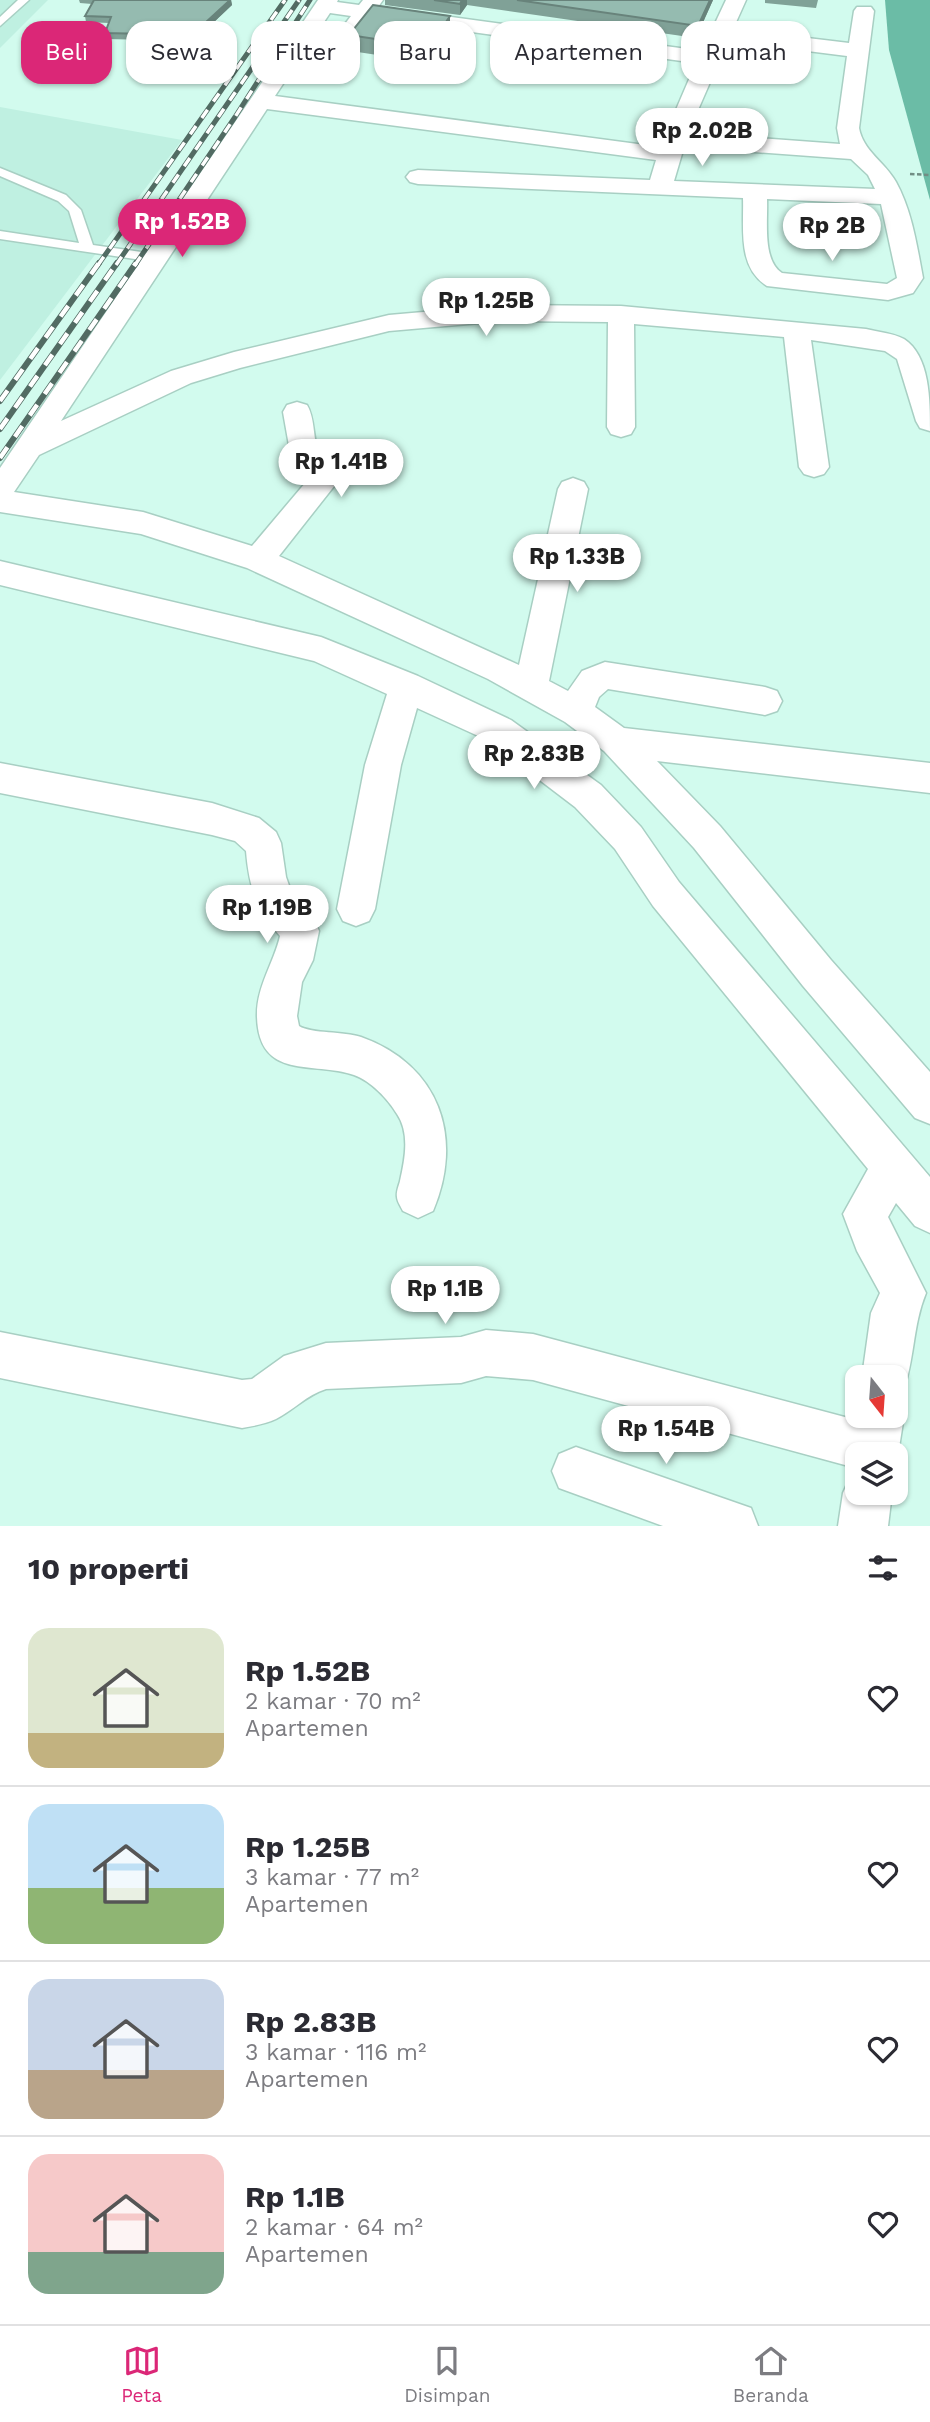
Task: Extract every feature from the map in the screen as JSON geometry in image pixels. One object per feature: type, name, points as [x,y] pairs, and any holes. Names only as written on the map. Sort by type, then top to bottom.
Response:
[{"type":"street","points":[[727,21],[736,0]]},
{"type":"street","points":[[0,491],[258,101],[326,3],[369,6],[681,54]]},
{"type":"street","points":[[358,21],[369,6]]},
{"type":"street","points":[[755,191],[757,258],[766,274],[776,280],[888,292],[904,287],[910,278],[899,223],[878,172],[856,152],[849,141],[848,128],[864,11]]},
{"type":"street","points":[[811,45],[859,51]]},
{"type":"street","points":[[660,188],[670,147],[696,84]]},
{"type":"street","points":[[258,101],[550,139],[670,147],[856,152]]},
{"type":"street","points":[[531,182],[550,139]]},
{"type":"street","points":[[418,177],[889,197]]},
{"type":"street","points":[[31,447],[181,377],[285,346],[389,323],[503,313],[621,314],[796,330],[894,344],[909,355],[930,421]]},
{"type":"street","points":[[621,314],[621,427]]},
{"type":"street","points":[[796,330],[814,467]]},
{"type":"street","points":[[258,560],[320,485],[322,478],[320,472],[309,464],[297,412]]},
{"type":"street","points":[[531,687],[573,489]]},
{"type":"street","points":[[0,500],[143,523],[258,560],[500,670],[577,712],[617,741],[707,838],[817,973],[930,1103]]},
{"type":"street","points":[[0,573],[321,650],[499,730],[588,796],[628,838],[666,894],[930,1211]]},
{"type":"street","points":[[577,712],[583,693],[594,678],[605,675],[765,701]]},
{"type":"street","points":[[356,909],[383,765],[406,686]]},
{"type":"street","points":[[617,741],[698,753],[786,760],[880,774],[930,778]]},
{"type":"street","points":[[0,778],[212,819],[246,829],[263,843],[267,877],[276,904],[300,931],[294,960],[283,978],[277,1016],[280,1033],[289,1046],[357,1056],[383,1068],[414,1098],[426,1128],[428,1161],[418,1196]]},
{"type":"street","points":[[887,1365],[894,1313],[903,1293],[899,1281],[870,1234],[865,1214],[893,1167]]},
{"type":"street","points":[[0,1355],[242,1404],[261,1401],[301,1373],[318,1367],[461,1360],[486,1353],[507,1353],[533,1357],[845,1445]]},
{"type":"street","points":[[576,1471],[733,1526]]},
{"type":"street","points":[[863,1526],[866,1505]]},
{"type":"lane","points":[[0,23],[24,0]]},
{"type":"lane","points":[[0,172],[62,198],[75,211],[87,247]]},
{"type":"lane","points":[[0,235],[155,258]]},
{"type":"shaded area","points":[[0,0],[48,0],[27,21],[21,21],[21,27],[0,48]]},
{"type":"shaded area","points":[[885,0],[930,0],[930,200],[889,50]]},
{"type":"shaded area","points":[[0,107],[182,140],[0,380]]},
{"type":"building","points":[[94,0],[230,0],[207,21],[126,21],[126,33],[112,33],[111,17],[85,16]]},
{"type":"building","points":[[434,0],[462,0],[460,4]]},
{"type":"building","points":[[517,0],[710,0],[700,21],[681,21],[681,24]]},
{"type":"building","points":[[373,5],[450,16],[447,21],[374,21],[374,39],[360,37],[360,21]]},
{"type":"railway","points":[[98,265],[285,0]]},
{"type":"railway","points":[[116,265],[299,0]]},
{"type":"railway","points":[[135,265],[310,0]]},
{"type":"railway","points":[[0,401],[99,263]]},
{"type":"railway","points":[[0,429],[117,263]]},
{"type":"railway","points":[[0,458],[136,263]]}]
